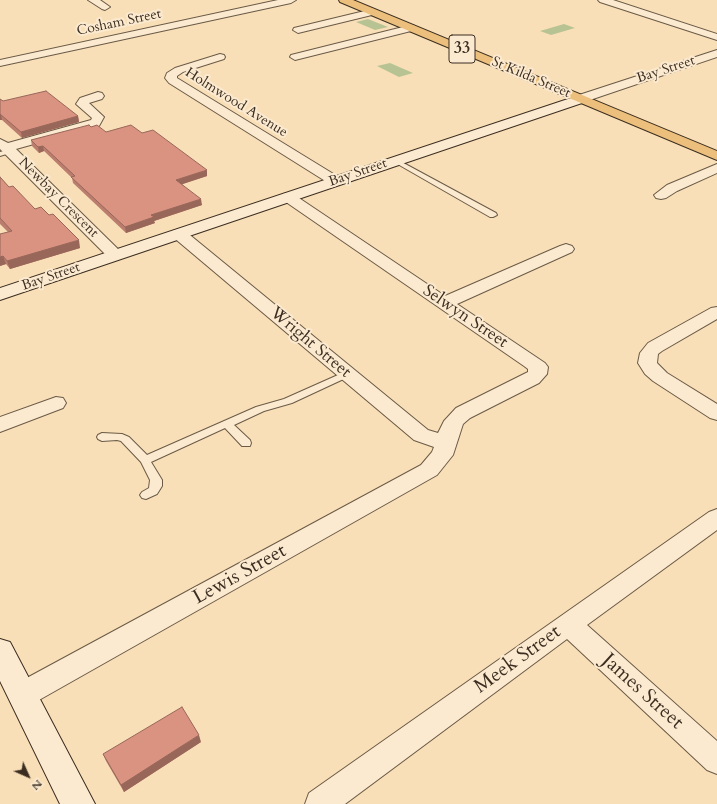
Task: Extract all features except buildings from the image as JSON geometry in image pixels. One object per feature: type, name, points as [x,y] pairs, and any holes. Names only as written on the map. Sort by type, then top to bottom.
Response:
[{"type":"main road","name":"St Kilda Street","points":[[344,0],[717,156]]},
{"type":"street","points":[[93,0],[105,7]]},
{"type":"street","name":"Cosham Street","points":[[0,63],[291,0]]},
{"type":"street","points":[[603,0],[717,36]]},
{"type":"street","points":[[298,30],[373,12]]},
{"type":"street","points":[[295,57],[411,28]]},
{"type":"street","name":"Bay Street","points":[[0,294],[717,53]]},
{"type":"street","name":"Holmwood Avenue","points":[[220,57],[180,70],[171,74],[170,78],[335,181]]},
{"type":"street","points":[[4,149],[95,123],[98,117],[82,104],[84,101],[98,96]]},
{"type":"street","name":"Newbay Crescent","points":[[4,149],[116,255]]},
{"type":"street","points":[[661,195],[672,188],[717,168]]},
{"type":"street","name":"Selwyn Street","points":[[288,197],[538,367],[537,374],[532,379],[456,419],[451,426],[446,443]]},
{"type":"street","name":"Wright Street","points":[[179,234],[421,435],[446,443]]},
{"type":"street","points":[[444,303],[566,249]]},
{"type":"street","points":[[717,312],[655,347],[649,353],[647,363],[660,377],[717,413]]},
{"type":"street","points":[[0,425],[56,403]]},
{"type":"street","name":"Lewis Street","points":[[22,695],[429,470],[442,455],[446,443]]},
{"type":"street","name":"Meek Street","points":[[320,804],[717,518]]},
{"type":"street","name":"James Street","points":[[568,624],[717,760]]},
{"type":"street","points":[[0,652],[78,804]]},
{"type":"lane","points":[[396,161],[493,215]]},
{"type":"lane","points":[[145,460],[260,409],[288,401],[347,374]]},
{"type":"lane","points":[[227,424],[246,442]]},
{"type":"lane","points":[[102,437],[118,436],[125,439],[145,460],[156,480],[156,486],[153,491],[146,495]]},
{"type":"green space","points":[[368,19],[388,27],[375,30],[356,22]]},
{"type":"green space","points":[[564,24],[575,28],[551,35],[540,31]]},
{"type":"green space","points":[[390,63],[413,73],[399,77],[377,66]]}]
